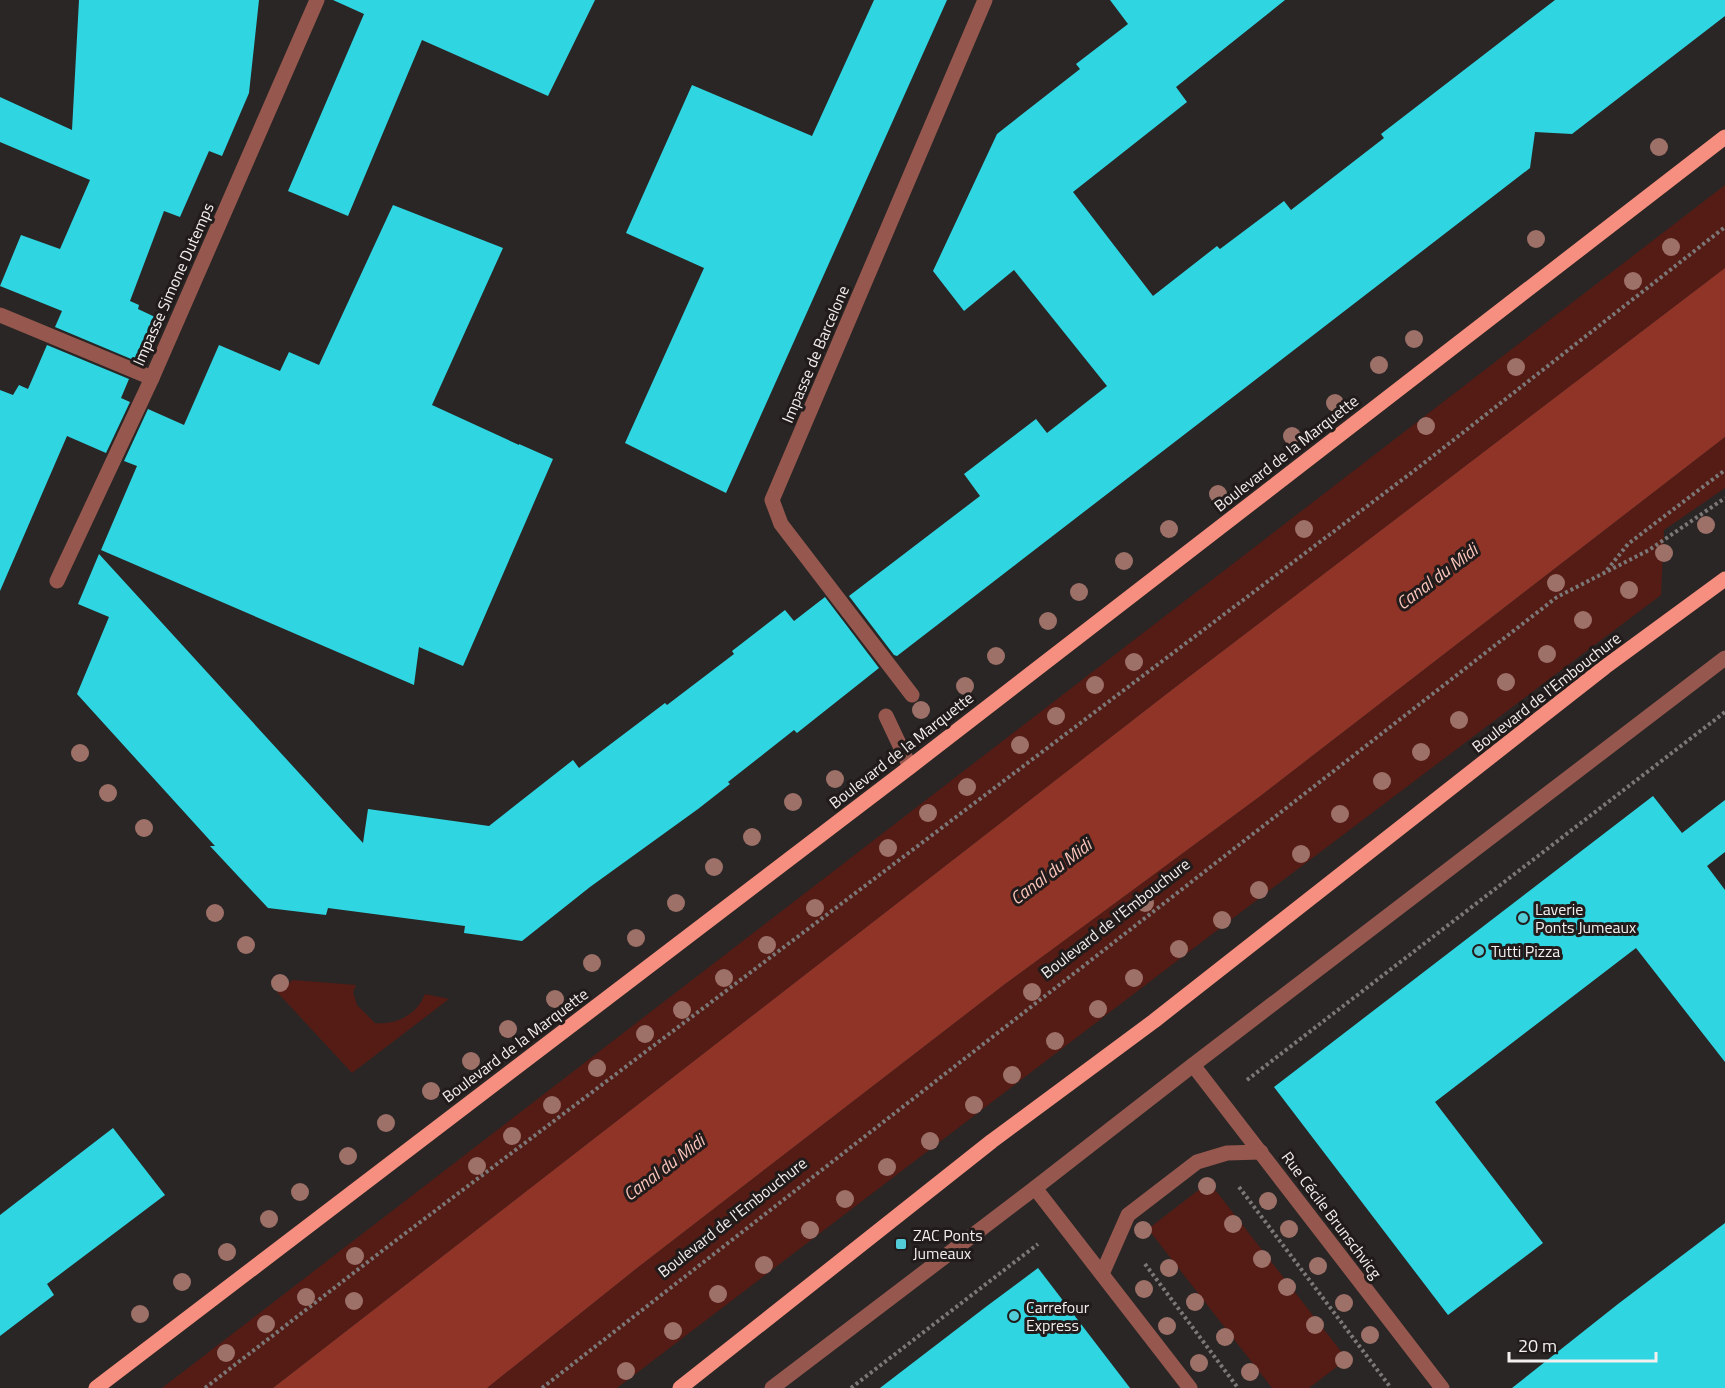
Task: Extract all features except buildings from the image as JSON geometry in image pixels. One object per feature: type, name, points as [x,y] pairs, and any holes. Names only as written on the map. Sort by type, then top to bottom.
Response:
[{"type":"main road","name":"Boulevard de la Marquette","points":[[96,1388],[910,767],[1725,137]]},
{"type":"main road","name":"Boulevard de l'Embouchure","points":[[680,1388],[993,1141],[1154,1021],[1605,667],[1725,579]]},
{"type":"street","name":"Impasse Simone Dutemps","points":[[57,581],[152,378],[317,0]]},
{"type":"street","name":"Impasse de Barcelone","points":[[912,695],[781,524],[772,500],[985,0]]},
{"type":"street","points":[[0,315],[152,378]]},
{"type":"street","points":[[772,1388],[1725,658]]},
{"type":"street","points":[[886,716],[910,767]]},
{"type":"street","name":"Rue Cécile Brunschvicg","points":[[1193,1065],[1442,1388]]},
{"type":"street","points":[[1102,1274],[1128,1215],[1197,1162],[1227,1153],[1262,1152]]},
{"type":"street","points":[[1035,1188],[1190,1388]]},
{"type":"path","points":[[205,1388],[378,1254],[1419,467],[1725,227]]},
{"type":"path","points":[[1605,571],[1628,544],[1725,470]]},
{"type":"path","name":"Boulevard de l'Embouchure","points":[[542,1388],[1557,597],[1649,550],[1725,498]]},
{"type":"path","points":[[1220,1101],[1725,712]]},
{"type":"path","points":[[1216,1156],[1391,1388]]},
{"type":"path","points":[[851,1388],[1063,1224]]},
{"type":"path","points":[[1121,1233],[1238,1388]]},
{"type":"shaded area","points":[[1725,185],[1725,268],[1173,689],[273,1388],[162,1388]]},
{"type":"shaded area","points":[[1725,437],[1725,488],[1664,530],[1661,595],[617,1388],[487,1388],[637,1268],[1005,984],[1259,797]]},
{"type":"shaded area","points":[[293,980],[356,985],[353,992],[357,1005],[375,1023],[391,1022],[405,1017],[417,1008],[425,994],[449,999],[352,1073],[277,992]]},
{"type":"shaded area","points":[[1209,1182],[1347,1359],[1309,1388],[1272,1388],[1148,1229]]},
{"type":"water","name":"Canal du Midi","points":[[1725,268],[1725,437],[1259,797],[1005,984],[637,1268],[487,1388],[273,1388],[1173,689]]},
{"type":"place","name":"Laverie Ponts Jumeaux","points":[[1523,918]]},
{"type":"place","name":"Tutti Pizza","points":[[1479,951]]},
{"type":"place","name":"ZAC Ponts Jumeaux","points":[[901,1244]]},
{"type":"place","name":"Carrefour Express","points":[[1014,1316]]}]
